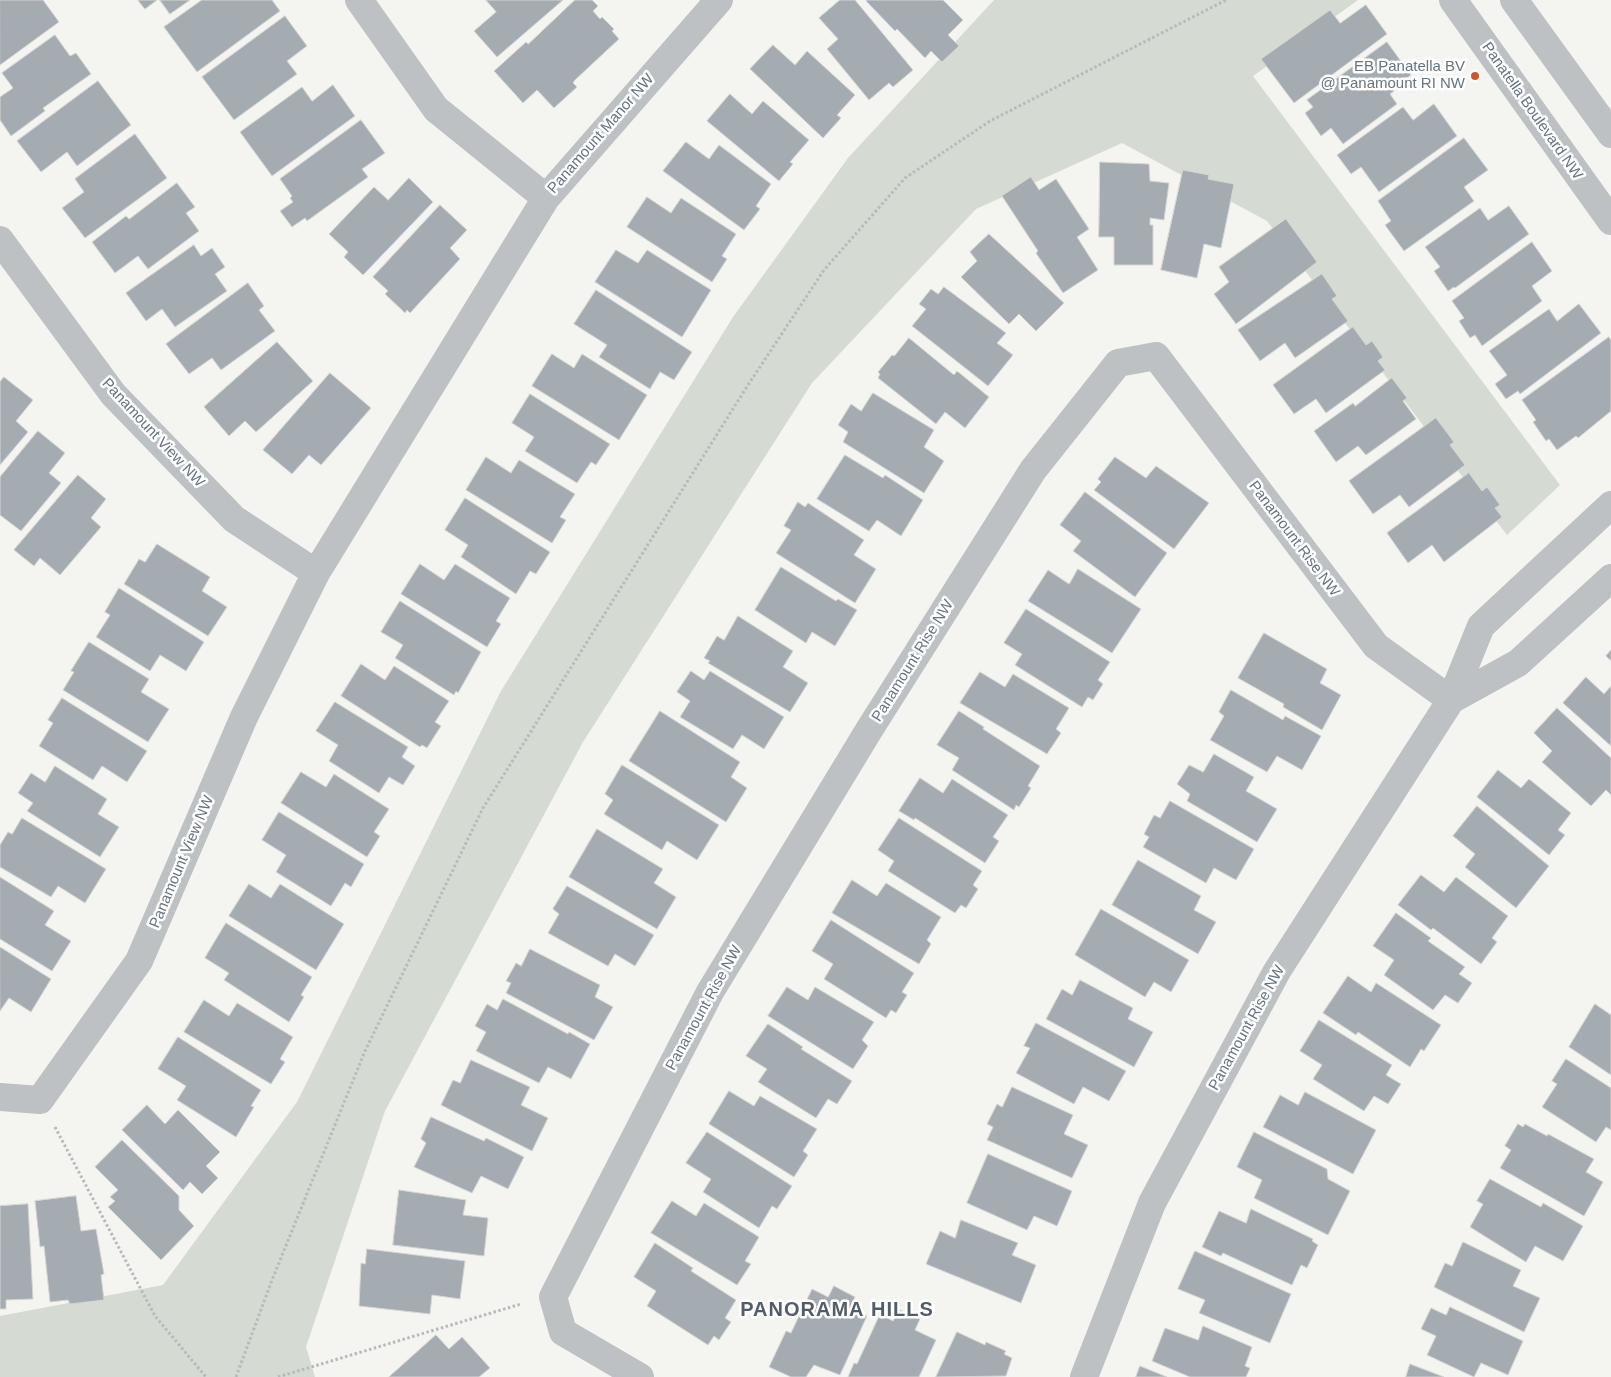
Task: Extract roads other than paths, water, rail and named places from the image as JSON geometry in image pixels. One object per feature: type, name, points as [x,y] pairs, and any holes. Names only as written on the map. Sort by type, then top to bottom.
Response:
[{"type":"street","name":"Panamount Manor NW","points":[[359,0],[436,109],[546,198],[679,43],[719,0]]},
{"type":"street","name":"Panatella Boulevard NW","points":[[1453,0],[1611,222]]},
{"type":"street","points":[[1514,0],[1611,134]]},
{"type":"street","name":"Panamount View NW","points":[[0,1097],[40,1100],[138,961],[244,717],[316,573],[546,198]]},
{"type":"street","name":"Panamount View NW","points":[[0,240],[120,401],[234,519],[316,573]]},
{"type":"street","name":"Panamount Rise NW","points":[[640,1377],[563,1332],[553,1297],[710,992],[864,739],[1033,470],[1118,363],[1156,356],[1376,646],[1451,700]]},
{"type":"street","name":"Panamount Rise NW","points":[[1084,1377],[1152,1203],[1277,971],[1451,700],[1481,626],[1611,505]]},
{"type":"street","name":"Panamount Rise NW","points":[[1451,700],[1518,663],[1611,578]]},
{"type":"place","name":"EB Panatella BV @ Panamount RI NW","points":[[1475,76]]},
{"type":"district","name":"PANORAMA HILLS","points":[[837,1310]]}]
